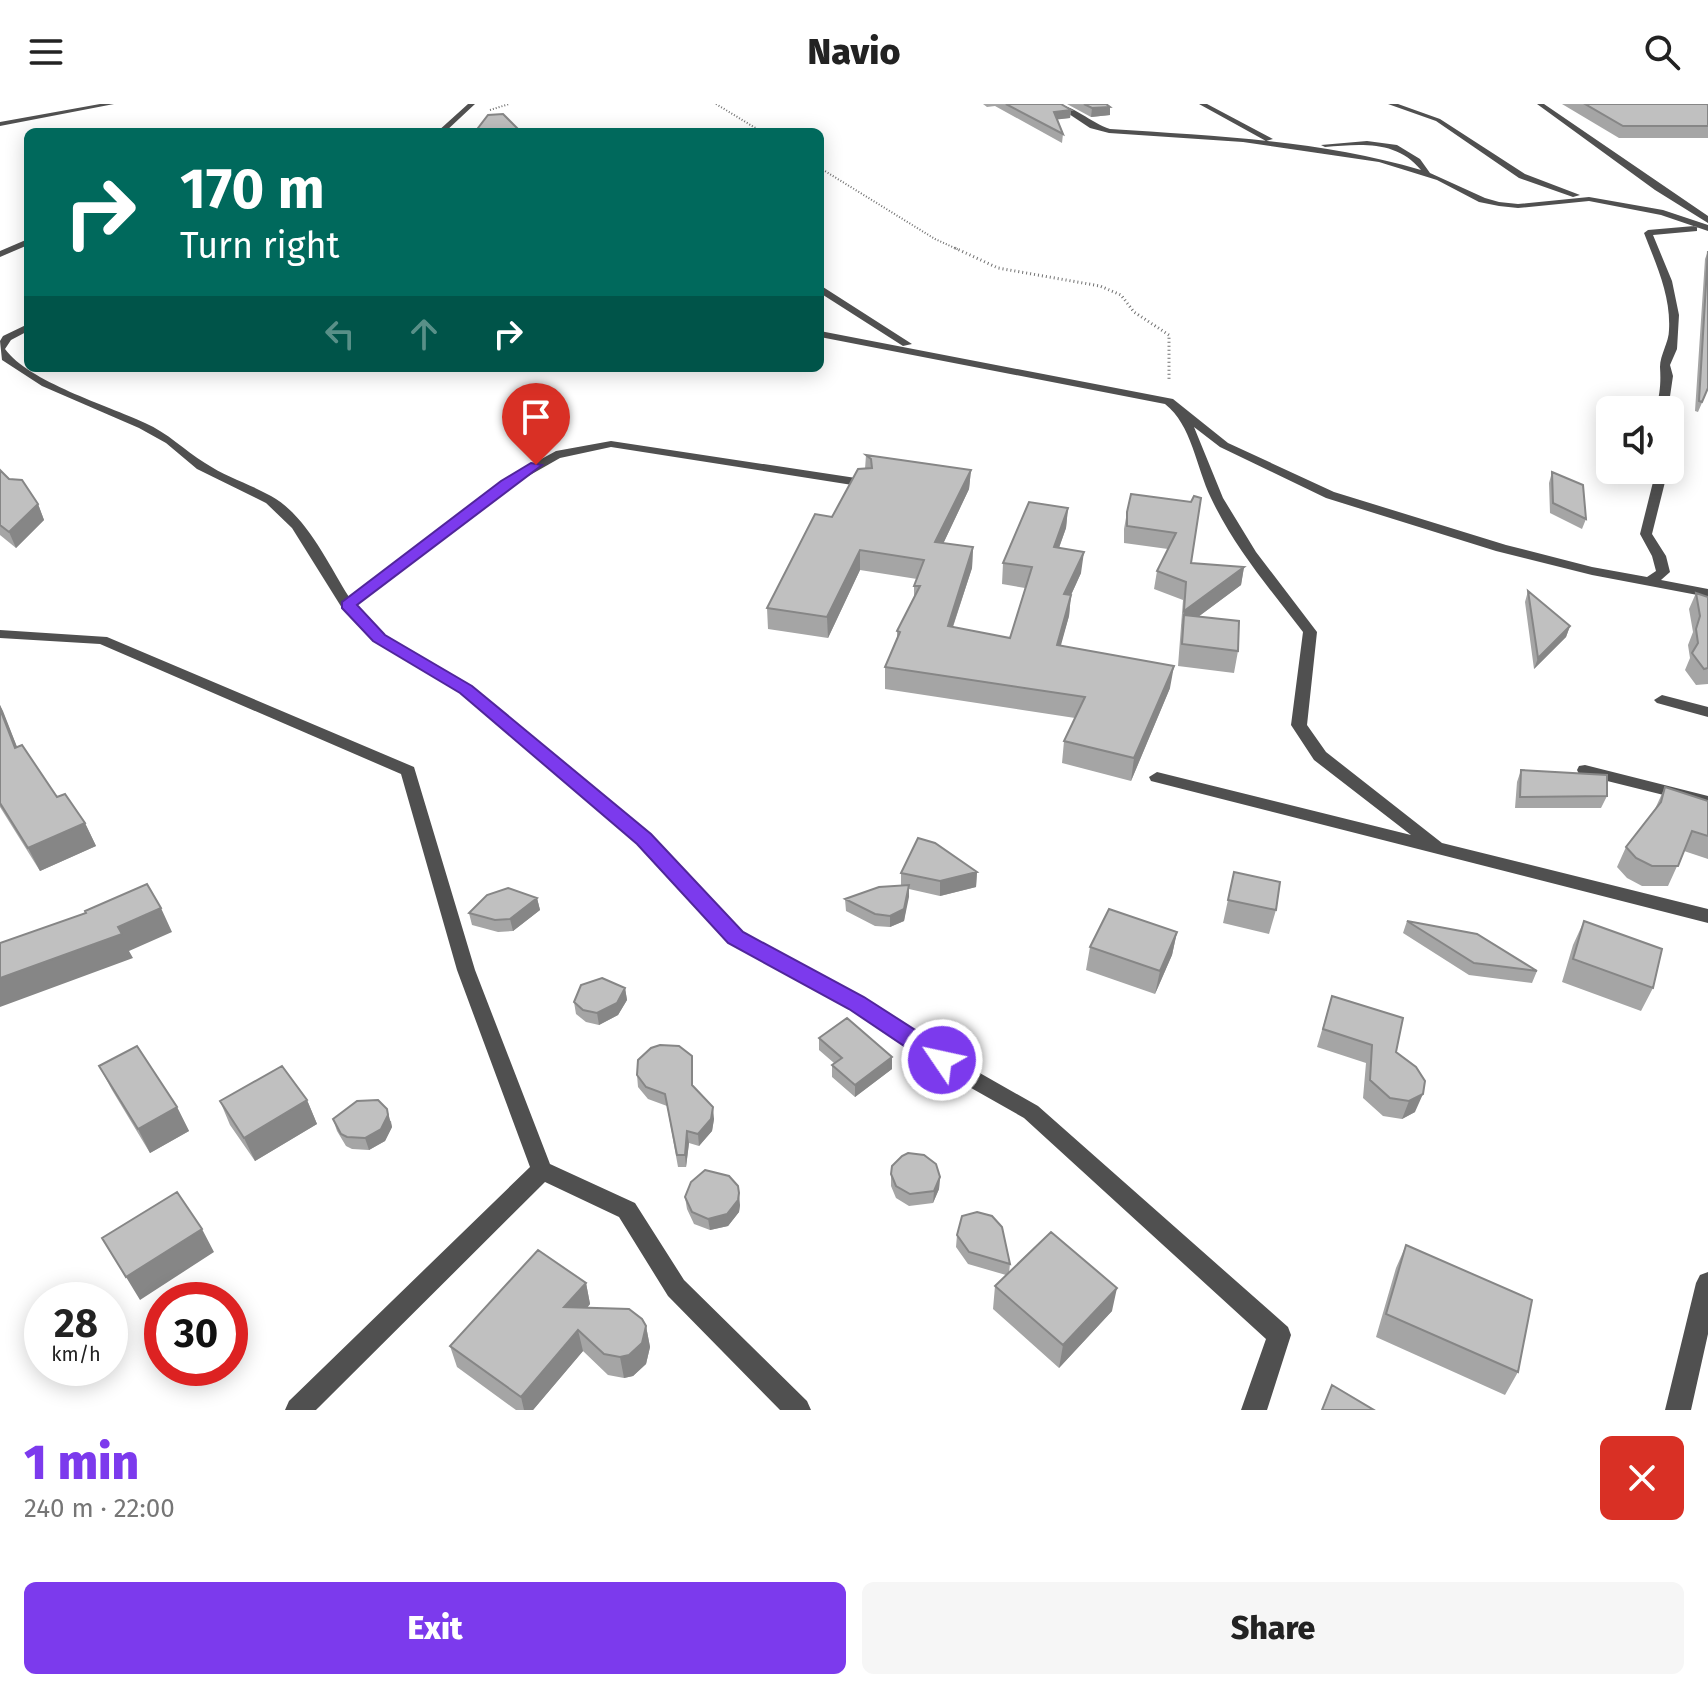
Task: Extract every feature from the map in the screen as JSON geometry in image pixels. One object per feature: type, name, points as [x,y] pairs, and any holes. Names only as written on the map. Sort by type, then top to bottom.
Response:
[{"type":"street","points":[[0,124],[111,104]]},
{"type":"street","points":[[445,128],[472,104]]},
{"type":"street","points":[[1057,104],[1093,126],[1109,131],[1204,136],[1380,160],[1428,174],[1482,200],[1499,204],[1518,206],[1554,200],[1589,199]]},
{"type":"street","points":[[1202,104],[1282,145]]},
{"type":"street","points":[[1391,104],[1438,120],[1522,176],[1589,199],[1663,213],[1708,228]]},
{"type":"street","points":[[1540,104],[1708,220]]},
{"type":"street","points":[[1293,147],[1373,141],[1404,150],[1428,174]]},
{"type":"street","points":[[1664,396],[1668,376],[1665,365],[1670,355],[1675,316],[1668,279],[1648,233],[1708,228]]},
{"type":"street","points":[[0,254],[24,244]]},
{"type":"street","points":[[824,292],[917,351]]},
{"type":"street","points":[[24,329],[7,338],[0,350],[6,358],[24,366]]},
{"type":"street","points":[[824,335],[1169,401],[1224,445],[1330,495],[1501,548],[1592,571],[1708,593]]},
{"type":"street","points":[[36,372],[46,384],[143,426],[170,441],[201,466],[270,500],[297,526],[347,605],[379,638],[466,689],[644,839],[735,937],[857,1003],[964,1074],[1031,1112],[1279,1335],[1254,1410]]},
{"type":"street","points":[[1183,414],[1217,498],[1250,553],[1310,632],[1299,725],[1320,756],[1442,851]]},
{"type":"street","points":[[347,605],[505,484],[556,455],[611,444],[865,483]]},
{"type":"street","points":[[1650,582],[1663,572],[1659,556],[1646,534],[1658,484]]},
{"type":"street","points":[[0,634],[102,640],[408,771],[466,970],[542,1170],[627,1210],[676,1288],[798,1410]]},
{"type":"street","points":[[1662,700],[1708,712]]},
{"type":"street","points":[[1585,770],[1708,801]]},
{"type":"street","points":[[1157,777],[1708,916]]},
{"type":"street","points":[[298,1410],[542,1170]]},
{"type":"street","points":[[1678,1410],[1708,1283]]},
{"type":"path","points":[[716,104],[755,128]]},
{"type":"path","points":[[824,170],[935,239],[998,268],[1100,286],[1121,295],[1134,312],[1169,335],[1169,401]]},
{"type":"building","points":[[1006,104],[1061,104],[1071,110],[1054,112],[1063,134]]},
{"type":"building","points":[[1084,104],[1106,104],[1110,107],[1092,108]]},
{"type":"building","points":[[1585,104],[1707,104],[1708,126],[1623,126]]},
{"type":"building","points":[[503,114],[517,128],[478,128],[488,115]]},
{"type":"building","points":[[1708,251],[1708,388],[1702,402],[1699,401]]},
{"type":"building","points":[[866,455],[971,470],[935,542],[973,547],[948,626],[1010,638],[1032,567],[1003,563],[1029,502],[1068,508],[1054,547],[1084,552],[1064,594],[1071,595],[1057,645],[1174,666],[1134,758],[1064,741],[1085,697],[885,667],[900,632],[897,631],[920,586],[914,586],[924,560],[860,550],[827,617],[767,608],[815,514],[832,517],[858,469],[872,468],[871,459]]},
{"type":"building","points":[[0,470],[9,479],[22,480],[38,504],[9,532],[0,525]]},
{"type":"building","points":[[1552,472],[1583,485],[1586,519],[1553,503]]},
{"type":"building","points":[[1131,494],[1191,502],[1194,496],[1201,498],[1191,563],[1244,567],[1184,611],[1186,582],[1157,571],[1176,533],[1127,526]]},
{"type":"building","points":[[1528,591],[1570,626],[1538,658]]},
{"type":"building","points":[[1696,593],[1708,597],[1708,668],[1704,669],[1692,653],[1698,643],[1696,629],[1700,616]]},
{"type":"building","points":[[1184,615],[1239,621],[1238,651],[1182,644]]},
{"type":"building","points":[[0,709],[15,748],[22,745],[57,797],[65,794],[85,823],[28,848],[0,803]]},
{"type":"building","points":[[1521,770],[1607,775],[1607,796],[1520,797]]},
{"type":"building","points":[[1665,787],[1708,801],[1708,836],[1692,831],[1678,866],[1652,866],[1636,858],[1626,847],[1661,802]]},
{"type":"building","points":[[918,838],[935,843],[977,872],[940,881],[901,873]]},
{"type":"building","points":[[1234,872],[1280,882],[1276,910],[1228,900]]},
{"type":"building","points":[[147,884],[161,908],[118,927],[122,934],[0,978],[0,943],[86,913]]},
{"type":"building","points":[[909,885],[904,909],[890,916],[875,914],[845,899],[879,887]]},
{"type":"building","points":[[508,888],[537,898],[510,919],[495,920],[469,913],[487,895]]},
{"type":"building","points":[[1109,909],[1177,932],[1160,971],[1090,947]]},
{"type":"building","points":[[1407,921],[1477,934],[1537,971],[1474,963]]},
{"type":"building","points":[[1584,921],[1662,949],[1653,988],[1573,959]]},
{"type":"building","points":[[602,978],[625,988],[617,1003],[597,1013],[583,1010],[574,1002],[581,985]]},
{"type":"building","points":[[1332,996],[1403,1018],[1396,1052],[1416,1067],[1425,1081],[1423,1094],[1409,1101],[1390,1098],[1370,1080],[1372,1045],[1323,1029]]},
{"type":"building","points":[[847,1018],[892,1057],[855,1085],[832,1065],[842,1058],[819,1038]]},
{"type":"building","points":[[137,1046],[177,1107],[138,1129],[99,1066]]},
{"type":"building","points":[[679,1046],[692,1056],[692,1085],[713,1107],[711,1119],[698,1134],[687,1131],[685,1155],[677,1155],[665,1094],[646,1087],[637,1075],[638,1060],[651,1048]]},
{"type":"building","points":[[282,1066],[307,1100],[244,1138],[220,1101]]},
{"type":"building","points":[[378,1100],[387,1109],[388,1115],[381,1129],[365,1138],[341,1134],[333,1119],[357,1101]]},
{"type":"building","points":[[908,1153],[924,1155],[936,1164],[940,1177],[934,1191],[910,1194],[896,1186],[891,1174],[892,1166]]},
{"type":"building","points":[[705,1170],[729,1176],[738,1186],[738,1200],[727,1214],[708,1219],[692,1212],[685,1197],[691,1182]]},
{"type":"building","points":[[177,1192],[202,1229],[126,1277],[102,1238]]},
{"type":"building","points":[[977,1212],[992,1216],[1002,1227],[1010,1264],[969,1252],[957,1235],[962,1216]]},
{"type":"building","points":[[1051,1232],[1117,1288],[1063,1345],[995,1286]]},
{"type":"building","points":[[1406,1245],[1532,1300],[1518,1372],[1386,1314]]},
{"type":"building","points":[[538,1250],[586,1283],[564,1307],[629,1309],[646,1326],[642,1343],[629,1355],[620,1357],[604,1354],[578,1330],[521,1397],[450,1346]]},
{"type":"building","points":[[1332,1385],[1374,1410],[1322,1410]]},
{"type":"route","points":[[536,465],[505,484],[347,605],[379,638],[466,689],[644,839],[735,937],[857,1003],[942,1060]]}]
